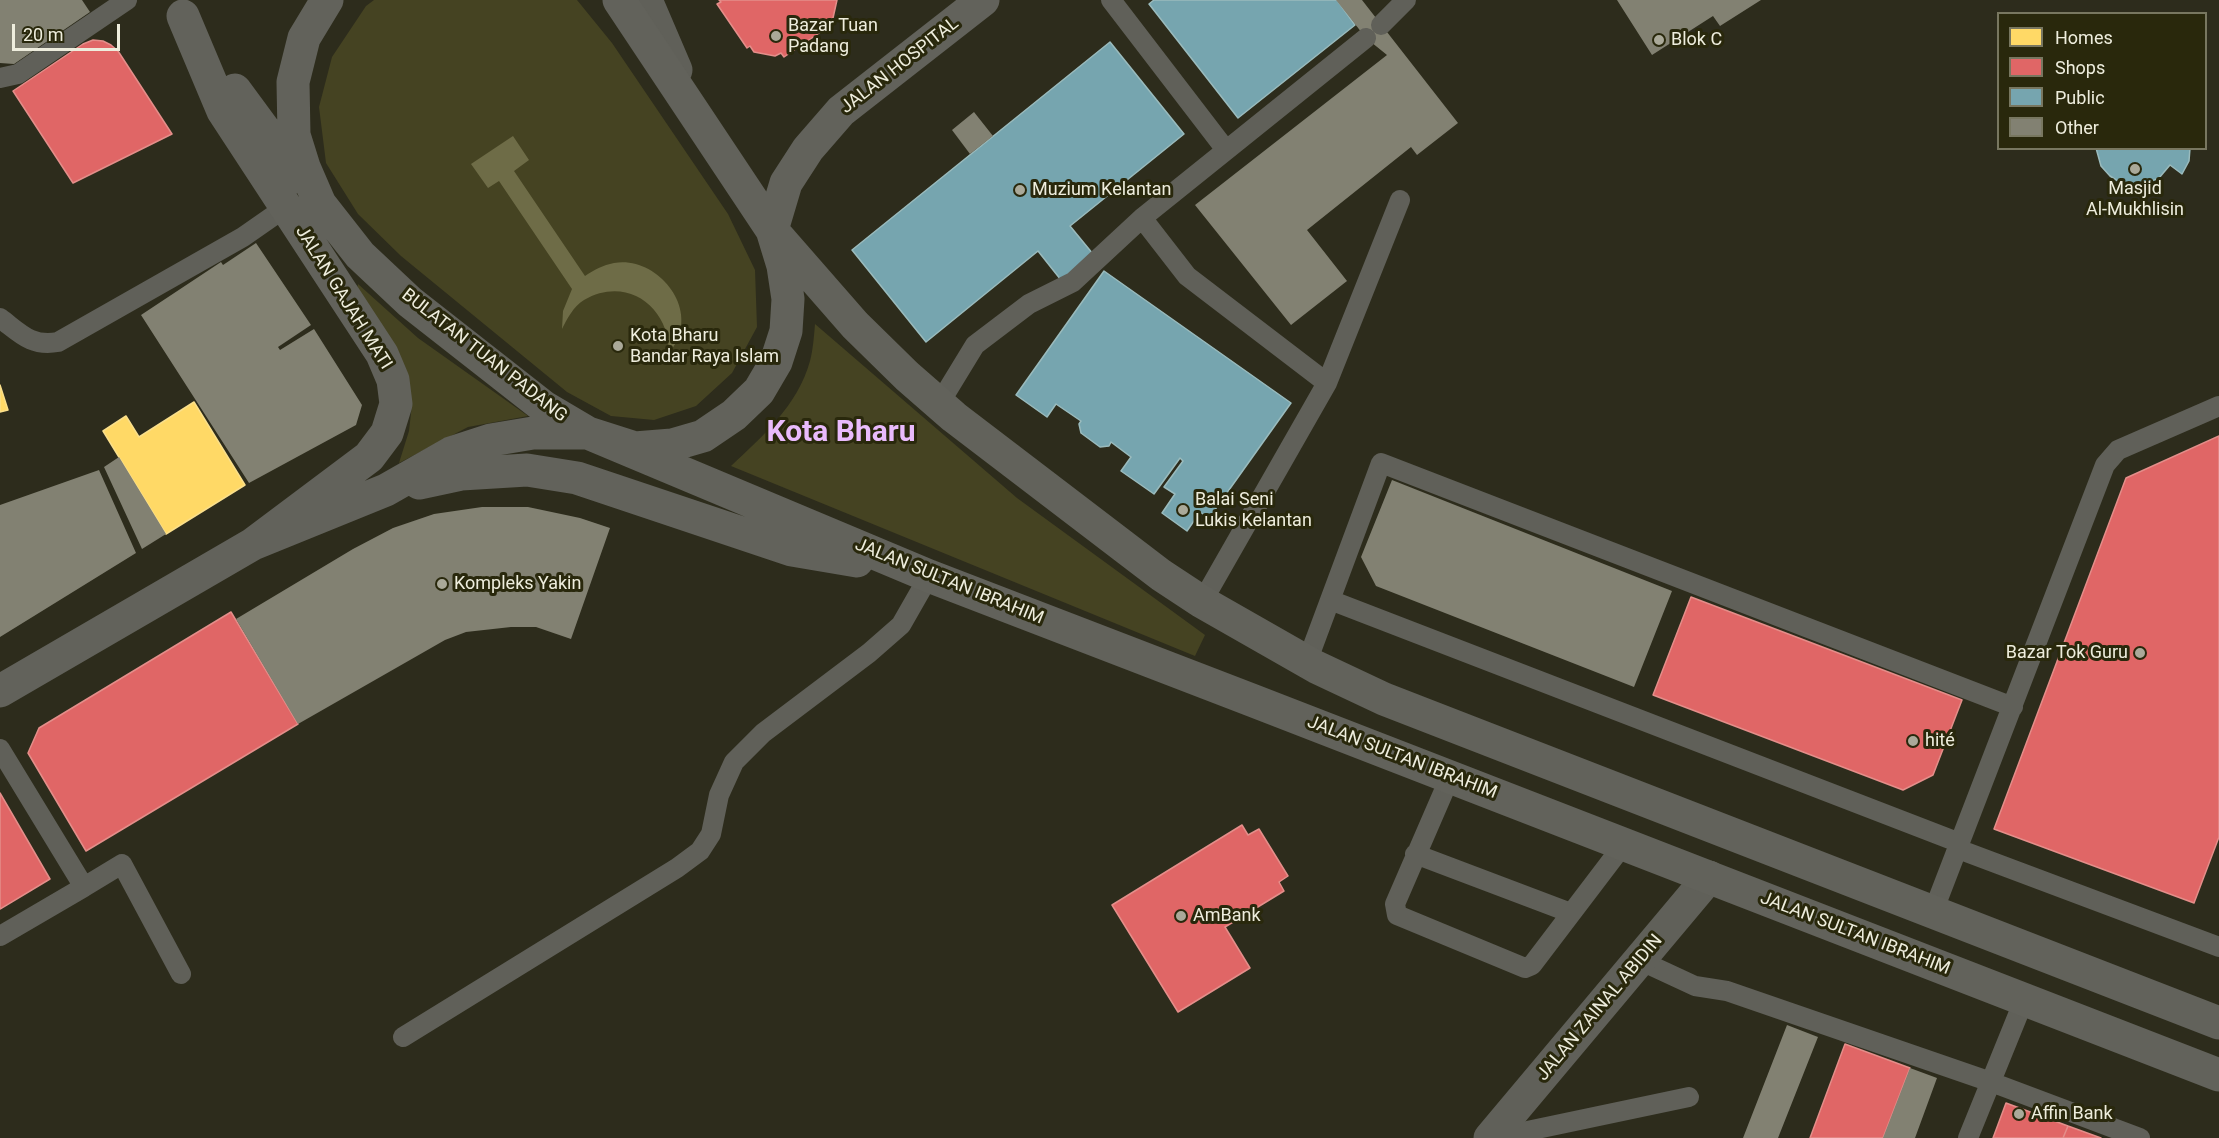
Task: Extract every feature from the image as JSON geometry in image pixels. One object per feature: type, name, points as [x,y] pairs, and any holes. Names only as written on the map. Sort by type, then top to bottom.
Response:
[{"type":"main road","name":"BULATAN TUAN PADANG","points":[[327,0],[304,38],[293,82],[294,135],[304,167],[320,204],[360,255],[410,302],[544,407],[588,433],[635,448],[672,445],[703,436],[734,415],[759,391],[776,362],[786,331],[788,299],[783,266],[772,230],[620,0]]},
{"type":"main road","name":"JALAN HOSPITAL","points":[[772,230],[786,183],[808,148],[840,111],[983,0]]},
{"type":"main road","points":[[178,8],[261,127],[320,204]]},
{"type":"main road","name":"JALAN GAJAH MATI","points":[[0,691],[253,544],[369,457],[387,433],[396,404],[393,380],[382,354],[223,111],[178,8]]},
{"type":"main road","points":[[772,230],[855,326],[939,404],[1161,575],[1202,602],[1307,662],[1384,699],[2219,1023]]},
{"type":"main road","name":"JALAN GAJAH MATI","points":[[253,544],[386,490],[451,453],[491,440],[533,433],[588,433]]},
{"type":"main road","name":"JALAN SULTAN IBRAHIM","points":[[588,433],[922,574],[2219,1075]]},
{"type":"main road","points":[[386,490],[461,474],[527,470],[577,478],[792,550],[922,574]]},
{"type":"street","points":[[646,0],[695,114]]},
{"type":"street","name":"JALAN ZAINAL ABIDIN","points":[[1492,1138],[1709,877]]},
{"type":"lane","points":[[0,78],[18,74],[127,0]]},
{"type":"lane","points":[[1111,0],[1226,150]]},
{"type":"lane","points":[[1381,25],[1406,0]]},
{"type":"lane","points":[[939,404],[975,345],[1029,304],[1072,282],[1142,218],[1366,38]]},
{"type":"lane","points":[[1202,602],[1327,383],[1400,200]]},
{"type":"lane","points":[[0,318],[35,343],[58,342],[243,237],[286,207]]},
{"type":"lane","points":[[1142,218],[1187,276],[1327,383]]},
{"type":"lane","points":[[1934,912],[2105,465],[2118,450],[2219,406]]},
{"type":"lane","points":[[1307,662],[1381,463],[2013,707]]},
{"type":"lane","points":[[403,1037],[677,868],[699,851],[711,834],[719,795],[734,762],[763,733],[901,625],[922,574]]},
{"type":"lane","points":[[1330,600],[2219,947]]},
{"type":"lane","points":[[0,748],[84,887]]},
{"type":"lane","points":[[1450,777],[1395,904],[1397,915],[1525,968],[1532,965],[1624,844]]},
{"type":"lane","points":[[1415,854],[1571,913]]},
{"type":"lane","points":[[0,936],[122,864],[181,974]]},
{"type":"lane","points":[[1639,960],[1695,986],[1727,991],[1991,1082],[2140,1138]]},
{"type":"lane","points":[[1968,1138],[2024,1000]]},
{"type":"lane","points":[[1492,1138],[1689,1097]]},
{"type":"shaded area","points":[[374,0],[577,0],[612,43],[728,214],[755,270],[757,327],[732,373],[696,406],[654,420],[611,416],[567,392],[401,256],[358,214],[326,163],[319,107],[332,57],[366,6]]},
{"type":"shaded area","points":[[513,136],[529,160],[514,171],[585,276],[606,265],[629,263],[643,266],[667,284],[680,309],[681,324],[678,338],[669,354],[662,322],[643,300],[630,294],[616,291],[600,293],[584,300],[568,317],[562,329],[563,311],[572,289],[499,181],[488,188],[471,164]]},
{"type":"shaded area","points":[[358,284],[418,338],[528,416],[468,427],[399,463],[409,431],[412,404],[356,294]]},
{"type":"shaded area","points":[[815,324],[1017,498],[1205,635],[1195,656],[731,466],[778,419],[797,392],[810,361]]},
{"type":"building: Homes","points":[[0,385],[8,410],[0,412]]},
{"type":"building: Homes","points":[[194,402],[245,485],[166,534],[103,431],[126,416],[139,437]]},
{"type":"building: Shops","name":"Bazar Tuan Padang","points":[[719,0],[837,0],[833,18],[826,22],[828,27],[784,57],[781,53],[775,56],[754,52],[750,46],[747,48],[717,4],[721,2]]},
{"type":"building: Shops","points":[[93,40],[103,41],[118,51],[172,134],[73,183],[13,91],[83,44]]},
{"type":"building: Shops","name":"Bazar Tok Guru","points":[[2219,436],[2219,837],[2194,903],[1994,829],[2126,478]]},
{"type":"building: Shops","points":[[1691,597],[1962,700],[1933,775],[1903,790],[1653,695]]},
{"type":"building: Shops","points":[[231,612],[298,724],[86,851],[28,753],[39,728]]},
{"type":"building: Shops","points":[[0,793],[50,879],[0,909]]},
{"type":"building: Shops","name":"AmBank","points":[[1242,825],[1248,835],[1259,829],[1288,876],[1279,882],[1284,891],[1225,927],[1250,968],[1178,1012],[1112,905]]},
{"type":"building: Shops","points":[[1845,1044],[1910,1068],[1883,1138],[1810,1138]]},
{"type":"building: Shops","name":"Affin Bank","points":[[2006,1103],[2068,1126],[2063,1138],[1993,1138]]},
{"type":"building: Shops","points":[[2068,1126],[2101,1138],[2063,1138]]},
{"type":"building: Public","points":[[1154,0],[1337,0],[1355,25],[1238,118],[1149,4]]},
{"type":"building: Public","name":"Muzium Kelantan","points":[[1110,42],[1184,134],[1070,226],[1093,254],[1061,280],[1038,251],[926,342],[852,250]]},
{"type":"building: Public","name":"Masjid Al-Mukhlisin","points":[[2097,150],[2190,150],[2189,161],[2182,174],[2170,165],[2159,178],[2147,183],[2134,185],[2121,183],[2101,166]]},
{"type":"building: Public","points":[[1104,271],[1291,403],[1209,518],[1200,512],[1187,531],[1162,513],[1175,494],[1164,487],[1183,461],[1180,458],[1154,494],[1121,471],[1131,457],[1111,442],[1109,446],[1100,447],[1081,433],[1079,424],[1081,421],[1056,404],[1047,417],[1016,395]]},
{"type":"building: Other","points":[[0,0],[82,0],[90,12],[14,64],[0,63]]},
{"type":"building: Other","points":[[1336,0],[1362,0],[1458,123],[1417,155],[1411,147],[1307,230],[1347,281],[1291,325],[1195,205],[1387,55],[1366,38]]},
{"type":"building: Other","name":"Blok C","points":[[1617,0],[1761,0],[1720,26],[1713,16],[1652,55]]},
{"type":"building: Other","points":[[974,112],[993,136],[970,154],[952,130]]},
{"type":"building: Other","points":[[256,243],[311,325],[278,347],[280,350],[314,329],[362,405],[356,425],[249,483],[141,315],[221,262],[223,265]]},
{"type":"building: Other","points":[[119,457],[166,534],[142,549],[104,467]]},
{"type":"building: Other","points":[[99,470],[136,553],[0,637],[0,505]]},
{"type":"building: Other","points":[[1392,480],[1672,591],[1634,687],[1376,586],[1361,557]]},
{"type":"building: Other","name":"Kompleks Yakin","points":[[482,507],[528,507],[580,518],[610,528],[571,639],[536,627],[466,632],[445,640],[298,724],[236,619],[353,549],[393,528],[434,514]]},
{"type":"building: Other","points":[[1787,1025],[1818,1037],[1778,1138],[1743,1138]]},
{"type":"building: Other","points":[[1910,1068],[1937,1078],[1915,1138],[1883,1138]]},
{"type":"place","name":"Bazar Tuan Padang","points":[[776,36]]},
{"type":"place","name":"Blok C","points":[[1659,40]]},
{"type":"place","name":"Masjid Al-Mukhlisin","points":[[2135,169]]},
{"type":"place","name":"Muzium Kelantan","points":[[1020,190]]},
{"type":"place","name":"Kota Bharu Bandar Raya Islam","points":[[618,346]]},
{"type":"place","name":"Balai Seni Lukis Kelantan","points":[[1183,510]]},
{"type":"place","name":"Kompleks Yakin","points":[[442,584]]},
{"type":"place","name":"Bazar Tok Guru","points":[[2140,653]]},
{"type":"place","name":"hité","points":[[1913,741]]},
{"type":"place","name":"AmBank","points":[[1181,916]]},
{"type":"place","name":"Affin Bank","points":[[2019,1114]]},
{"type":"district","name":"Kota Bharu","points":[[841,433]]}]
